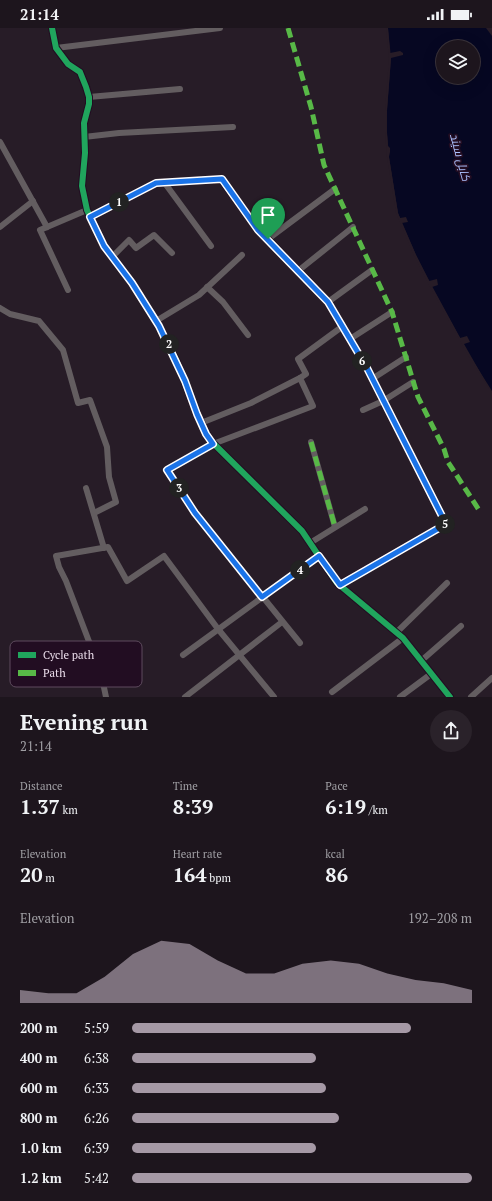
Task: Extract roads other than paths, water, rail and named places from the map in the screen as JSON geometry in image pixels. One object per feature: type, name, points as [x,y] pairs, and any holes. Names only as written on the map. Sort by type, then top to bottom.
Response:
[{"type":"street","points":[[52,28],[56,48],[68,64],[80,72],[89,97],[84,124],[85,153],[82,186],[87,210],[104,246],[132,283],[156,321],[177,362],[201,423],[210,440],[302,531],[340,585],[403,638],[450,697]]},
{"type":"street","points":[[56,48],[220,28]]},
{"type":"street","points":[[89,97],[180,89]]},
{"type":"street","points":[[84,137],[119,133],[233,127]]},
{"type":"street","points":[[0,142],[47,227]]},
{"type":"street","points":[[90,217],[156,183],[222,179],[258,230],[328,302],[372,379],[446,524],[340,585]]},
{"type":"street","points":[[164,182],[211,246]]},
{"type":"street","points":[[268,239],[335,189]]},
{"type":"street","points":[[0,227],[33,201]]},
{"type":"street","points":[[68,290],[40,230],[87,210]]},
{"type":"street","points":[[298,271],[353,227]]},
{"type":"street","points":[[112,256],[129,240],[136,248],[154,235],[172,253]]},
{"type":"street","points":[[156,321],[199,295],[242,255]]},
{"type":"street","points":[[328,302],[372,270]]},
{"type":"street","points":[[207,287],[223,302],[248,335]]},
{"type":"street","points":[[0,308],[10,314],[40,321],[62,350],[78,403],[90,400],[107,447],[109,476],[116,502],[94,513]]},
{"type":"street","points":[[350,339],[392,312]]},
{"type":"street","points":[[201,423],[251,403],[306,374],[298,359],[343,326]]},
{"type":"street","points":[[372,379],[406,357]]},
{"type":"street","points":[[300,378],[313,406],[213,444],[167,470],[195,513],[300,643]]},
{"type":"street","points":[[363,410],[383,401],[413,382]]},
{"type":"street","points":[[311,442],[335,527]]},
{"type":"street","points":[[86,488],[104,548]]},
{"type":"street","points":[[310,543],[364,509]]},
{"type":"street","points":[[89,641],[66,581],[58,567],[56,556],[108,548],[127,581],[164,556],[218,629],[274,697]]},
{"type":"street","points":[[183,655],[319,556]]},
{"type":"street","points":[[396,632],[447,583]]},
{"type":"street","points":[[185,697],[282,622]]},
{"type":"street","points":[[421,661],[461,626]]},
{"type":"street","points":[[332,692],[403,638]]},
{"type":"street","points":[[400,697],[431,674]]},
{"type":"street","points":[[471,697],[492,678]]},
{"type":"street","points":[[104,687],[106,697]]},
{"type":"water","name":"کابل سيند","points":[[388,28],[486,28],[492,36],[492,391],[470,356],[432,286],[416,255],[398,213],[389,157],[387,111],[391,58]]}]
